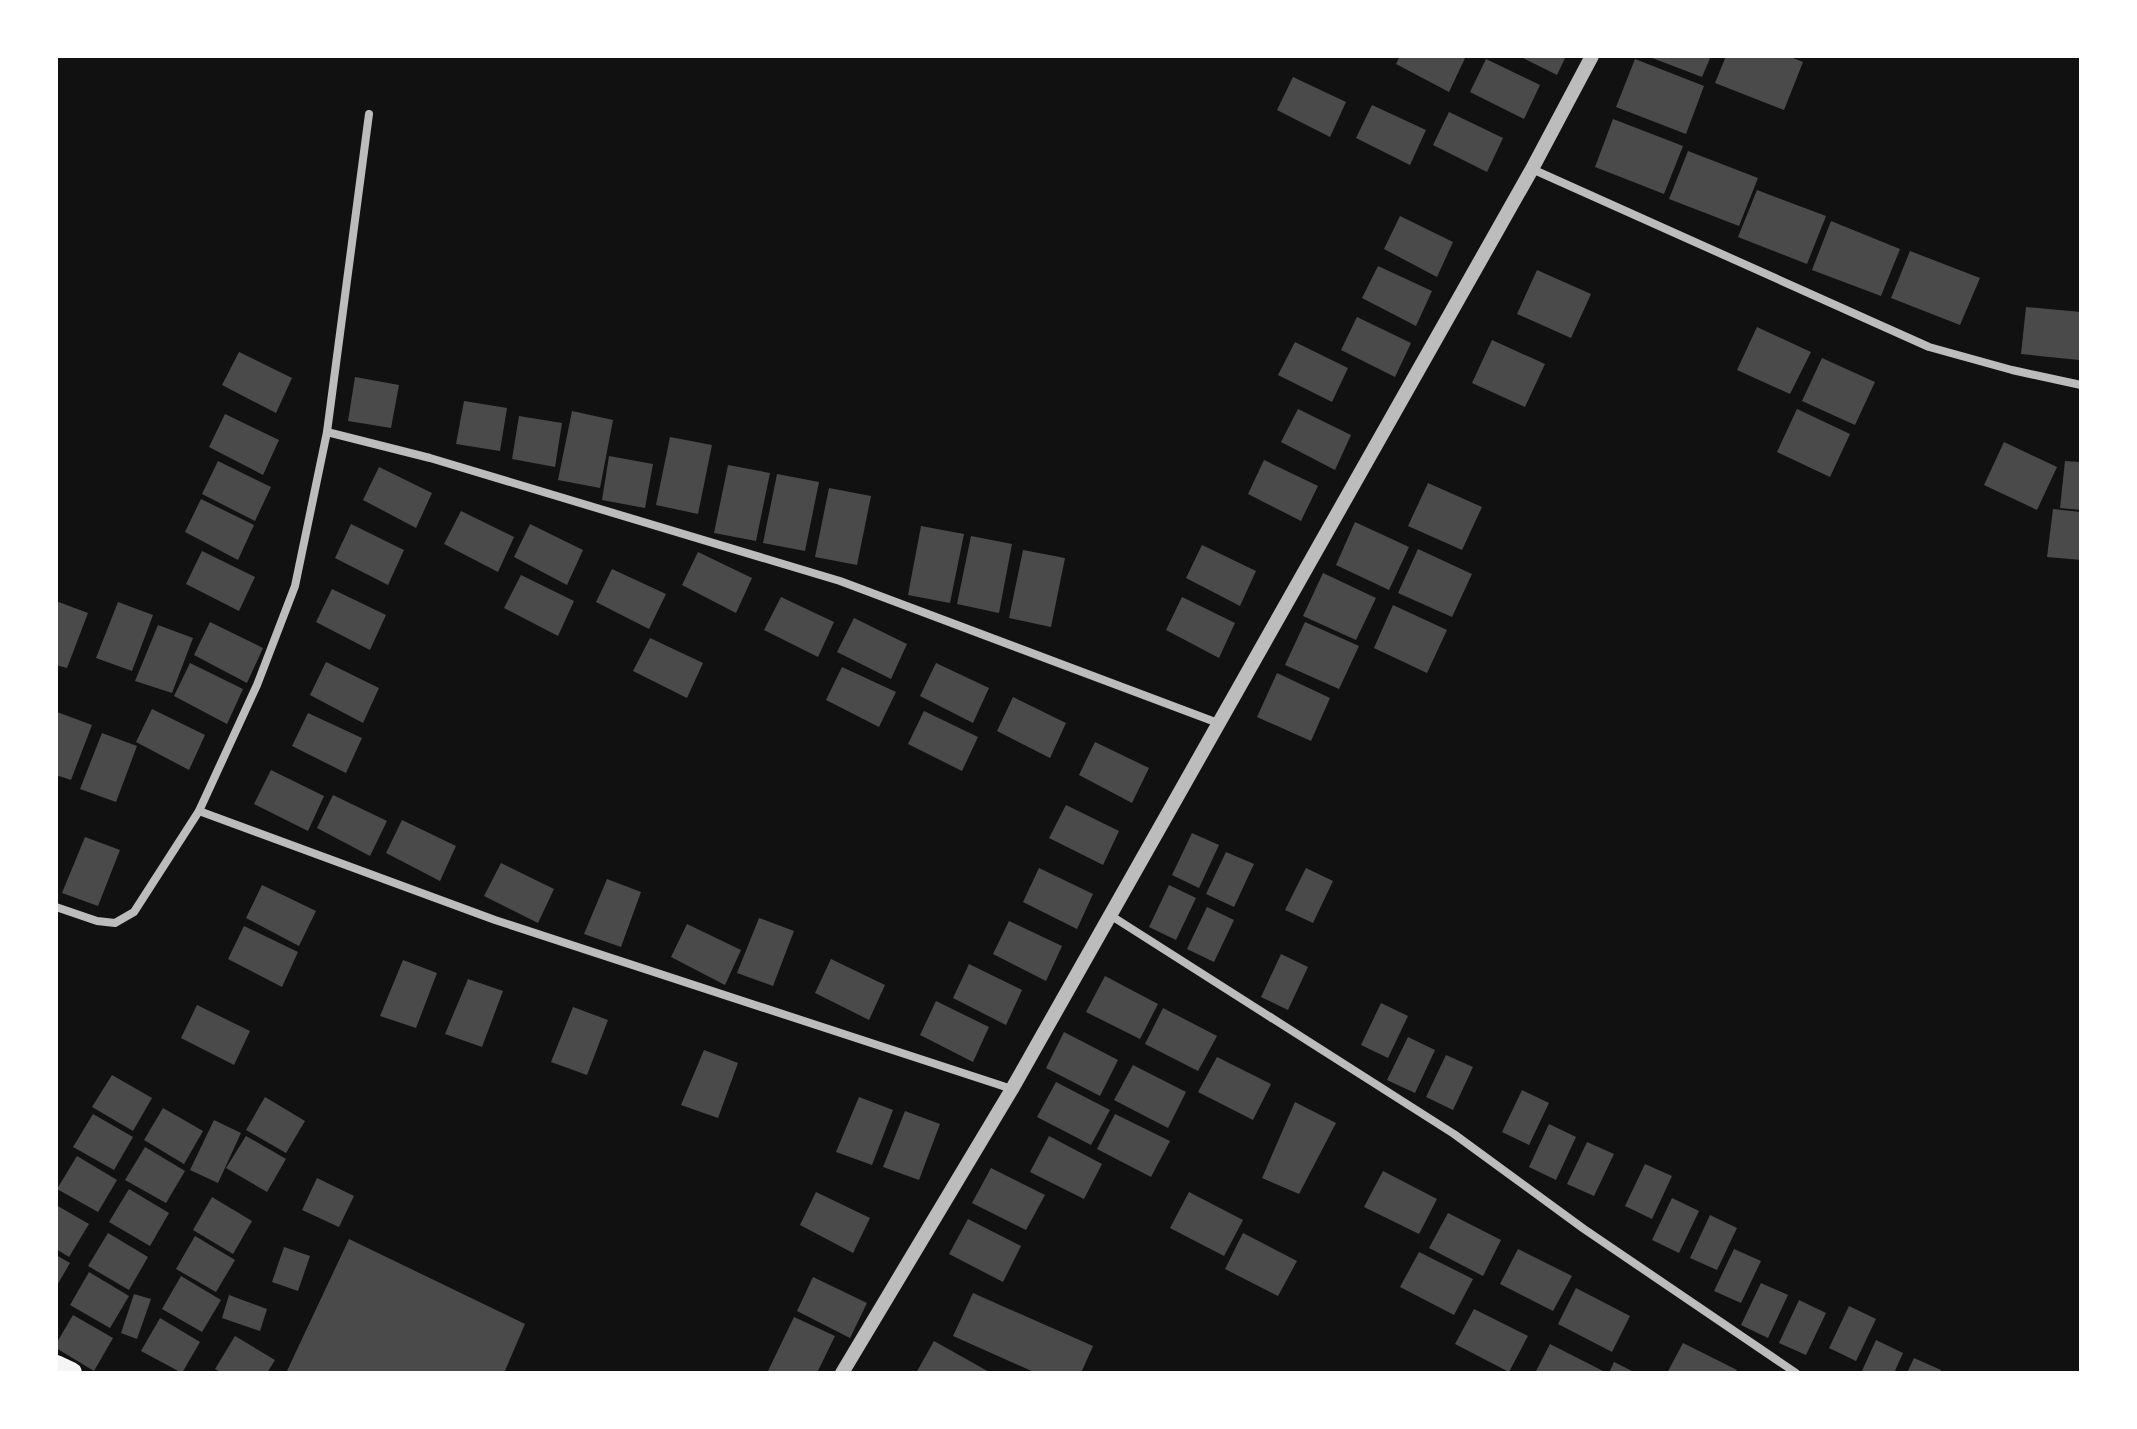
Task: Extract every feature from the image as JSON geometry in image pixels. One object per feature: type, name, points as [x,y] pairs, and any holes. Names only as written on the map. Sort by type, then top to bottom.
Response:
[{"type":"highway","points":[[56,1366],[71,1373]]},
{"type":"street","points":[[842,1373],[1012,1089],[1532,169],[1592,56]]},
{"type":"street","points":[[56,907],[97,921],[115,923],[134,912],[199,811],[257,685],[295,586],[327,432],[369,114]]},
{"type":"street","points":[[1532,169],[1929,347],[2081,385]]},
{"type":"street","points":[[327,432],[430,458],[840,581],[1218,723]]},
{"type":"street","points":[[199,811],[495,920],[1012,1089]]},
{"type":"street","points":[[1110,915],[1454,1134],[1584,1229],[1796,1373]]},
{"type":"building","points":[[1400,56],[1466,56],[1449,92],[1396,64]]},
{"type":"building","points":[[1519,56],[1566,56],[1557,75]]},
{"type":"building","points":[[1647,56],[1711,56],[1702,77]]},
{"type":"building","points":[[1726,56],[1788,56],[1803,62],[1784,110],[1715,83]]},
{"type":"building","points":[[1486,59],[1540,85],[1524,119],[1470,92]]},
{"type":"building","points":[[1635,59],[1704,86],[1686,134],[1616,107]]},
{"type":"building","points":[[1293,77],[1346,102],[1330,137],[1277,110]]},
{"type":"building","points":[[1372,105],[1426,130],[1410,165],[1356,138]]},
{"type":"building","points":[[1449,112],[1503,138],[1487,172],[1433,145]]},
{"type":"building","points":[[1613,119],[1683,146],[1664,194],[1595,167]]},
{"type":"building","points":[[1688,151],[1758,178],[1739,226],[1669,199]]},
{"type":"building","points":[[1757,190],[1826,216],[1807,264],[1738,237]]},
{"type":"building","points":[[1400,216],[1453,242],[1437,277],[1384,249]]},
{"type":"building","points":[[1831,221],[1900,249],[1881,296],[1812,270]]},
{"type":"building","points":[[1910,251],[1980,278],[1960,325],[1891,298]]},
{"type":"building","points":[[1378,266],[1432,291],[1416,326],[1362,298]]},
{"type":"building","points":[[1537,270],[1591,294],[1571,338],[1517,314]]},
{"type":"building","points":[[2026,307],[2081,312],[2079,360],[2021,354]]},
{"type":"building","points":[[1357,317],[1411,343],[1395,377],[1341,350]]},
{"type":"building","points":[[1757,327],[1811,352],[1790,394],[1737,370]]},
{"type":"building","points":[[1492,340],[1545,364],[1525,407],[1472,383]]},
{"type":"building","points":[[1295,342],[1348,368],[1332,402],[1278,375]]},
{"type":"building","points":[[239,352],[292,378],[276,413],[222,385]]},
{"type":"building","points":[[1822,358],[1875,382],[1855,425],[1802,401]]},
{"type":"building","points":[[355,377],[399,385],[391,428],[348,421]]},
{"type":"building","points":[[464,401],[507,408],[500,451],[456,444]]},
{"type":"building","points":[[1298,409],[1351,435],[1335,470],[1281,442]]},
{"type":"building","points":[[1797,409],[1850,434],[1830,477],[1777,452]]},
{"type":"building","points":[[572,411],[613,420],[600,488],[558,480]]},
{"type":"building","points":[[225,414],[279,440],[263,475],[209,447]]},
{"type":"building","points":[[519,416],[562,423],[555,467],[512,459]]},
{"type":"building","points":[[670,437],[712,445],[698,514],[656,505]]},
{"type":"building","points":[[2004,442],[2057,467],[2037,510],[1984,485]]},
{"type":"building","points":[[609,456],[653,464],[645,508],[602,500]]},
{"type":"building","points":[[1264,460],[1318,486],[1301,521],[1248,494]]},
{"type":"building","points":[[218,461],[271,487],[255,521],[202,494]]},
{"type":"building","points":[[2065,461],[2081,462],[2081,510],[2060,508]]},
{"type":"building","points":[[728,465],[770,473],[756,541],[714,533]]},
{"type":"building","points":[[379,467],[432,493],[416,528],[363,500]]},
{"type":"building","points":[[777,474],[819,482],[805,551],[763,543]]},
{"type":"building","points":[[1428,483],[1482,507],[1462,550],[1408,526]]},
{"type":"building","points":[[829,488],[871,496],[857,565],[815,557]]},
{"type":"building","points":[[201,499],[254,525],[238,560],[185,532]]},
{"type":"building","points":[[2053,509],[2081,512],[2081,560],[2047,557]]},
{"type":"building","points":[[461,511],[514,537],[498,572],[444,544]]},
{"type":"building","points":[[1355,522],[1409,547],[1389,590],[1336,565]]},
{"type":"building","points":[[351,524],[404,550],[388,585],[335,558]]},
{"type":"building","points":[[530,524],[583,550],[567,585],[514,557]]},
{"type":"building","points":[[921,526],[964,534],[950,603],[908,595]]},
{"type":"building","points":[[971,536],[1012,544],[999,613],[957,604]]},
{"type":"building","points":[[1202,545],[1256,571],[1240,606],[1186,578]]},
{"type":"building","points":[[1418,549],[1472,574],[1452,617],[1398,593]]},
{"type":"building","points":[[1023,550],[1065,558],[1051,627],[1009,618]]},
{"type":"building","points":[[202,551],[255,577],[239,611],[186,584]]},
{"type":"building","points":[[698,552],[752,578],[736,613],[682,585]]},
{"type":"building","points":[[612,569],[666,594],[649,629],[596,602]]},
{"type":"building","points":[[1323,573],[1376,598],[1356,640],[1303,616]]},
{"type":"building","points":[[521,575],[574,601],[558,636],[504,608]]},
{"type":"building","points":[[332,589],[386,615],[370,650],[316,622]]},
{"type":"building","points":[[781,597],[834,622],[818,657],[764,630]]},
{"type":"building","points":[[1182,597],[1235,623],[1219,658],[1166,630]]},
{"type":"building","points":[[56,601],[88,613],[67,668],[56,665]]},
{"type":"building","points":[[118,602],[153,615],[132,671],[96,658]]},
{"type":"building","points":[[1393,605],[1447,630],[1427,673],[1374,648]]},
{"type":"building","points":[[854,618],[907,644],[891,679],[837,652]]},
{"type":"building","points":[[210,622],[263,648],[247,683],[194,655]]},
{"type":"building","points":[[1305,622],[1359,646],[1339,689],[1285,665]]},
{"type":"building","points":[[158,625],[193,638],[172,693],[135,681]]},
{"type":"building","points":[[650,638],[703,663],[687,698],[633,671]]},
{"type":"building","points":[[326,662],[379,688],[363,723],[310,695]]},
{"type":"building","points":[[190,663],[243,689],[227,724],[174,696]]},
{"type":"building","points":[[936,663],[989,688],[973,723],[920,696]]},
{"type":"building","points":[[842,667],[896,692],[879,727],[826,700]]},
{"type":"building","points":[[1277,673],[1330,698],[1311,741],[1257,717]]},
{"type":"building","points":[[1013,697],[1066,723],[1050,758],[997,731]]},
{"type":"building","points":[[152,709],[205,735],[189,770],[136,742]]},
{"type":"building","points":[[924,711],[978,737],[962,771],[908,744]]},
{"type":"building","points":[[57,712],[92,725],[71,780],[56,775]]},
{"type":"building","points":[[308,713],[362,738],[346,773],[292,746]]},
{"type":"building","points":[[102,733],[137,746],[116,802],[80,789]]},
{"type":"building","points":[[1095,742],[1149,768],[1132,803],[1079,775]]},
{"type":"building","points":[[271,770],[324,796],[308,831],[254,804]]},
{"type":"building","points":[[333,795],[387,821],[370,856],[317,828]]},
{"type":"building","points":[[1066,805],[1119,831],[1103,865],[1049,838]]},
{"type":"building","points":[[402,820],[456,846],[440,881],[386,853]]},
{"type":"building","points":[[1192,833],[1219,845],[1199,888],[1172,875]]},
{"type":"building","points":[[85,837],[120,850],[98,906],[62,893]]},
{"type":"building","points":[[1226,852],[1254,864],[1234,907],[1206,894]]},
{"type":"building","points":[[501,863],[554,889],[538,923],[484,896]]},
{"type":"building","points":[[1039,868],[1093,894],[1077,929],[1023,902]]},
{"type":"building","points":[[1306,868],[1333,881],[1313,923],[1285,910]]},
{"type":"building","points":[[607,879],[641,892],[621,947],[584,934]]},
{"type":"building","points":[[262,885],[316,911],[299,946],[246,918]]},
{"type":"building","points":[[1169,885],[1196,898],[1176,940],[1149,927]]},
{"type":"building","points":[[1207,907],[1234,920],[1214,962],[1187,949]]},
{"type":"building","points":[[759,918],[794,931],[773,986],[737,973]]},
{"type":"building","points":[[1009,921],[1062,946],[1046,981],[993,954]]},
{"type":"building","points":[[687,924],[741,950],[725,985],[671,957]]},
{"type":"building","points":[[244,926],[298,952],[282,987],[228,959]]},
{"type":"building","points":[[1281,954],[1308,967],[1288,1010],[1261,997]]},
{"type":"building","points":[[831,959],[885,985],[869,1020],[815,993]]},
{"type":"building","points":[[403,960],[437,973],[416,1028],[380,1016]]},
{"type":"building","points":[[969,964],[1022,990],[1006,1025],[953,998]]},
{"type":"building","points":[[1105,976],[1158,1004],[1140,1039],[1086,1012]]},
{"type":"building","points":[[468,979],[503,991],[482,1047],[445,1034]]},
{"type":"building","points":[[936,1001],[989,1027],[973,1062],[920,1035]]},
{"type":"building","points":[[1381,1003],[1408,1016],[1388,1058],[1361,1045]]},
{"type":"building","points":[[197,1005],[250,1031],[234,1065],[181,1038]]},
{"type":"building","points":[[573,1007],[608,1020],[587,1075],[551,1062]]},
{"type":"building","points":[[1163,1008],[1217,1036],[1198,1071],[1145,1044]]},
{"type":"building","points":[[1064,1032],[1118,1060],[1100,1096],[1046,1068]]},
{"type":"building","points":[[1408,1037],[1435,1050],[1415,1093],[1387,1080]]},
{"type":"building","points":[[704,1050],[738,1063],[718,1118],[681,1105]]},
{"type":"building","points":[[1446,1055],[1473,1067],[1453,1110],[1426,1097]]},
{"type":"building","points":[[1217,1057],[1271,1084],[1253,1120],[1198,1092]]},
{"type":"building","points":[[1133,1065],[1186,1092],[1168,1128],[1114,1100]]},
{"type":"building","points":[[112,1075],[152,1098],[133,1131],[92,1107]]},
{"type":"building","points":[[1056,1082],[1110,1110],[1091,1145],[1037,1117]]},
{"type":"building","points":[[1522,1090],[1549,1103],[1529,1145],[1502,1132]]},
{"type":"building","points":[[265,1097],[305,1121],[286,1153],[246,1130]]},
{"type":"building","points":[[859,1097],[893,1110],[872,1165],[836,1152]]},
{"type":"building","points":[[1295,1102],[1336,1123],[1299,1194],[1262,1178]]},
{"type":"building","points":[[163,1108],[203,1131],[184,1164],[144,1140]]},
{"type":"building","points":[[905,1111],[940,1124],[919,1180],[883,1167]]},
{"type":"building","points":[[93,1114],[133,1137],[114,1170],[73,1147]]},
{"type":"building","points":[[1115,1114],[1170,1141],[1151,1177],[1097,1149]]},
{"type":"building","points":[[214,1120],[241,1133],[218,1183],[190,1170]]},
{"type":"building","points":[[1549,1124],[1576,1137],[1556,1180],[1529,1167]]},
{"type":"building","points":[[246,1136],[286,1159],[267,1192],[226,1168]]},
{"type":"building","points":[[1049,1136],[1102,1164],[1084,1199],[1030,1172]]},
{"type":"building","points":[[1587,1142],[1614,1154],[1594,1196],[1567,1184]]},
{"type":"building","points":[[145,1147],[185,1171],[166,1203],[125,1180]]},
{"type":"building","points":[[77,1156],[117,1180],[98,1212],[57,1189]]},
{"type":"building","points":[[1645,1164],[1672,1176],[1652,1219],[1625,1206]]},
{"type":"building","points":[[991,1168],[1045,1195],[1026,1230],[972,1203]]},
{"type":"building","points":[[1383,1171],[1437,1199],[1419,1234],[1364,1207]]},
{"type":"building","points":[[317,1178],[354,1196],[339,1227],[302,1210]]},
{"type":"building","points":[[129,1189],[169,1213],[150,1246],[109,1222]]},
{"type":"building","points":[[816,1192],[870,1218],[853,1253],[800,1225]]},
{"type":"building","points":[[1189,1192],[1243,1220],[1224,1256],[1170,1228]]},
{"type":"building","points":[[212,1197],[252,1221],[233,1254],[193,1230]]},
{"type":"building","points":[[1672,1198],[1699,1211],[1679,1253],[1652,1240]]},
{"type":"building","points":[[56,1205],[89,1224],[69,1257],[56,1249]]},
{"type":"building","points":[[1448,1213],[1501,1240],[1483,1276],[1429,1248]]},
{"type":"building","points":[[1710,1215],[1737,1228],[1717,1270],[1690,1258]]},
{"type":"building","points":[[968,1219],[1021,1246],[1003,1282],[949,1254]]},
{"type":"building","points":[[108,1233],[148,1257],[129,1290],[88,1266]]},
{"type":"building","points":[[1243,1233],[1297,1261],[1278,1296],[1225,1269]]},
{"type":"building","points":[[195,1236],[235,1260],[216,1292],[176,1269]]},
{"type":"building","points":[[349,1239],[525,1324],[504,1373],[286,1373]]},
{"type":"building","points":[[284,1247],[310,1256],[298,1291],[272,1282]]},
{"type":"building","points":[[1518,1249],[1572,1276],[1553,1311],[1500,1284]]},
{"type":"building","points":[[1734,1249],[1761,1261],[1741,1303],[1714,1291]]},
{"type":"building","points":[[1419,1252],[1473,1279],[1454,1315],[1400,1287]]},
{"type":"building","points":[[56,1255],[70,1263],[56,1287]]},
{"type":"building","points":[[89,1272],[129,1296],[110,1328],[70,1305]]},
{"type":"building","points":[[181,1276],[221,1300],[202,1332],[162,1309]]},
{"type":"building","points":[[813,1277],[867,1303],[850,1338],[797,1311]]},
{"type":"building","points":[[1761,1283],[1788,1295],[1768,1338],[1741,1325]]},
{"type":"building","points":[[1576,1288],[1630,1316],[1612,1352],[1558,1324]]},
{"type":"building","points":[[973,1293],[1093,1346],[1081,1373],[1036,1373],[953,1336]]},
{"type":"building","points":[[134,1294],[151,1299],[137,1339],[121,1333]]},
{"type":"building","points":[[229,1295],[267,1309],[260,1331],[222,1318]]},
{"type":"building","points":[[1799,1300],[1826,1313],[1806,1355],[1779,1343]]},
{"type":"building","points":[[1849,1306],[1876,1319],[1856,1361],[1829,1348]]},
{"type":"building","points":[[1474,1309],[1528,1336],[1509,1372],[1455,1344]]},
{"type":"building","points":[[73,1315],[113,1338],[94,1371],[56,1348]]},
{"type":"building","points":[[794,1317],[835,1336],[817,1373],[767,1373]]},
{"type":"building","points":[[160,1318],[200,1342],[182,1373],[141,1351]]},
{"type":"building","points":[[235,1336],[275,1360],[267,1373],[222,1373],[215,1369]]},
{"type":"building","points":[[1876,1340],[1903,1353],[1894,1373],[1861,1373]]},
{"type":"building","points":[[934,1341],[991,1373],[916,1373]]},
{"type":"building","points":[[1683,1343],[1737,1370],[1735,1373],[1667,1373]]},
{"type":"building","points":[[1550,1344],[1607,1373],[1535,1373]]},
{"type":"building","points":[[1914,1358],[1941,1370],[1940,1373],[1907,1373]]},
{"type":"building","points":[[1614,1362],[1636,1373],[1609,1373]]}]
